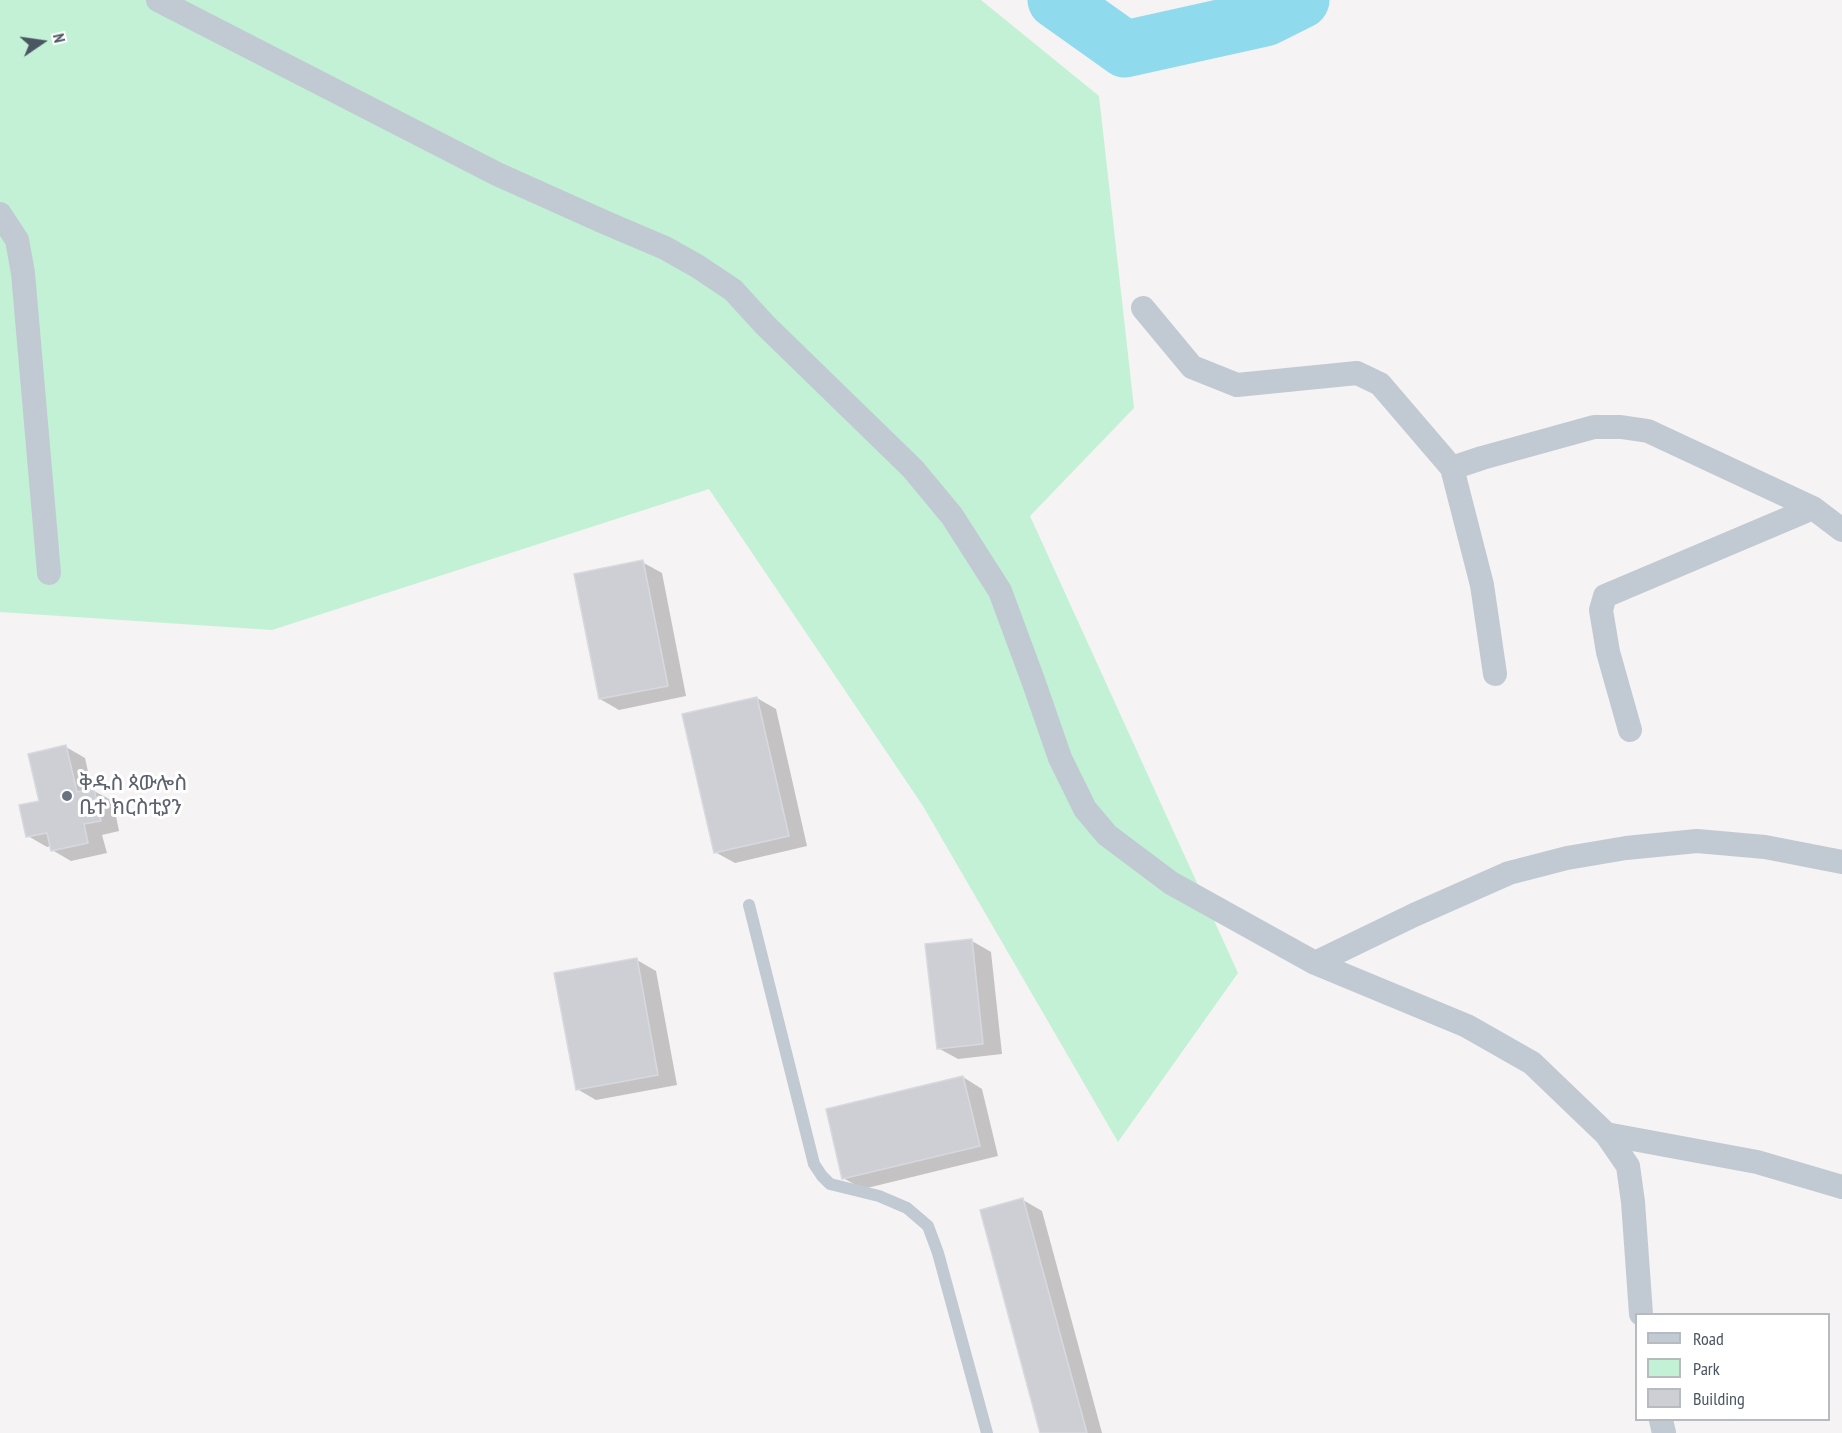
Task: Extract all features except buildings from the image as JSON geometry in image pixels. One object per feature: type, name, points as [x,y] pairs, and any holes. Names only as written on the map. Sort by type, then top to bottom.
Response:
[{"type":"street","points":[[158,0],[497,174],[665,248],[733,290],[765,325],[914,469],[952,516],[999,591],[1060,759],[1084,809],[1107,835],[1171,883],[1315,963],[1467,1026],[1532,1063],[1606,1134],[1628,1166],[1633,1202],[1641,1313]]},
{"type":"street","points":[[0,214],[17,240],[23,273],[49,573]]},
{"type":"street","points":[[1143,308],[1192,367],[1237,385],[1357,373],[1380,384],[1452,468],[1482,585],[1495,674]]},
{"type":"street","points":[[1452,468],[1594,427],[1621,427],[1648,431],[1813,508],[1842,530]]},
{"type":"street","points":[[1630,730],[1608,652],[1601,610],[1605,596],[1813,508]]},
{"type":"street","points":[[1315,963],[1414,915],[1509,873],[1567,858],[1626,848],[1697,842],[1765,847],[1842,862]]},
{"type":"street","points":[[1606,1134],[1757,1162],[1842,1186]]},
{"type":"lane","points":[[749,904],[814,1164],[830,1184],[879,1196],[907,1208],[928,1226],[938,1253],[987,1433]]},
{"type":"green space","points":[[0,0],[981,0],[1099,96],[1134,408],[1030,516],[1238,973],[1118,1142],[923,806],[709,489],[272,630],[0,612]]},
{"type":"waterway","points":[[1056,0],[1125,49],[1265,18],[1301,0]]},
{"type":"place","name":"ቅዱስ ጳውሎስ ቤተ ክርስቲያን","points":[[67,796]]}]
